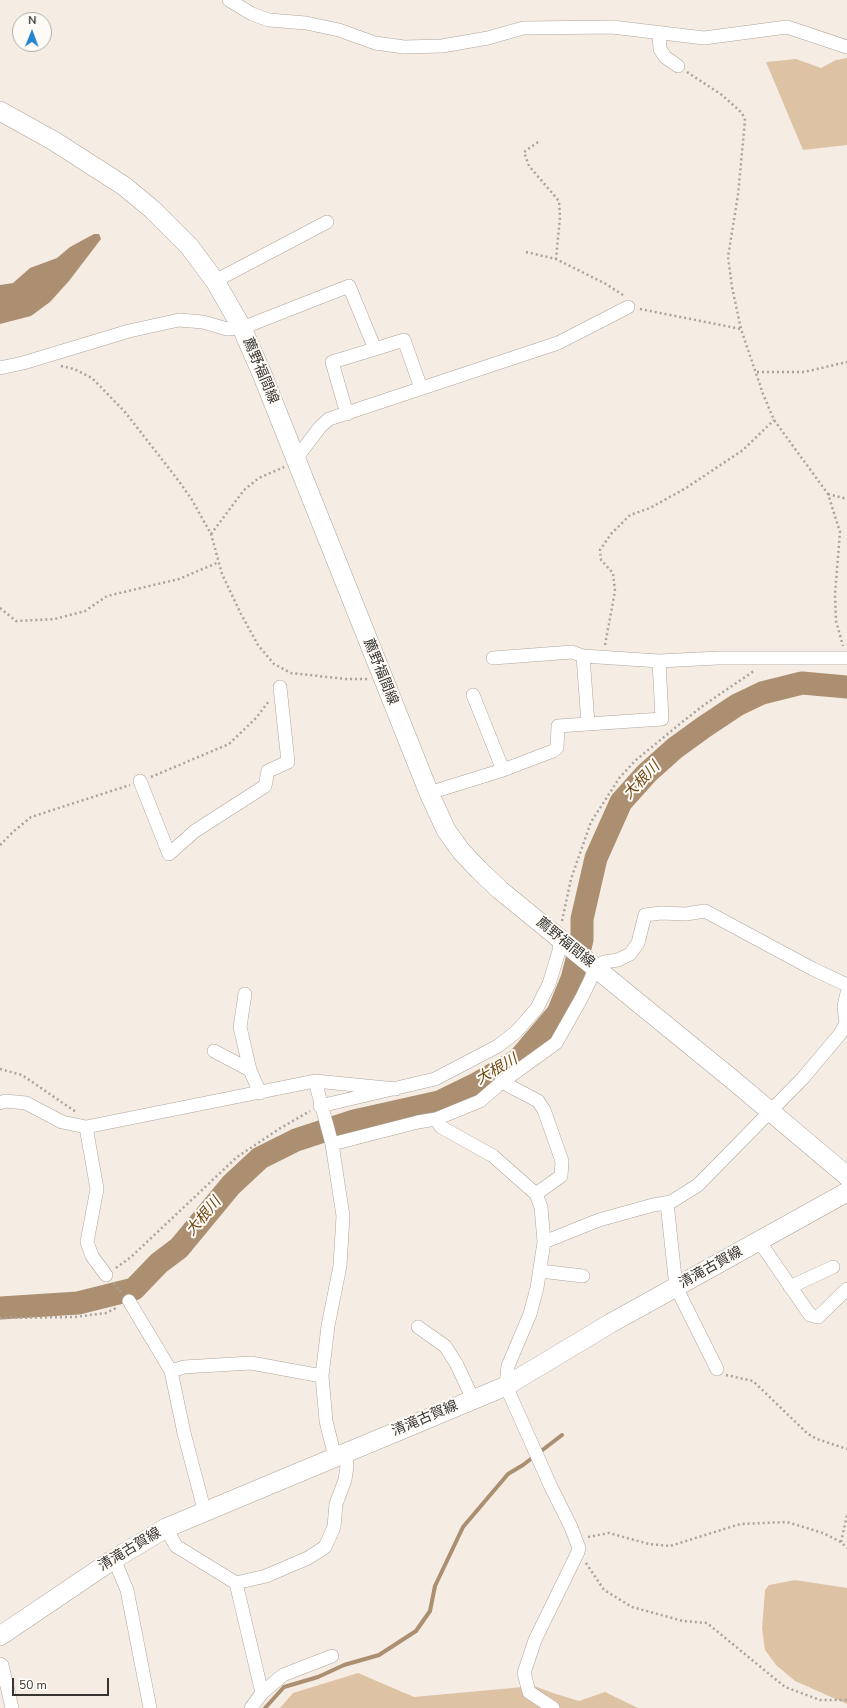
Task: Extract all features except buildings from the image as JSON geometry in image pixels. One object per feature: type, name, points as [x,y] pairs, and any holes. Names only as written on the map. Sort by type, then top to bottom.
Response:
[{"type":"main road","name":"薦野福間線","points":[[0,111],[54,141],[124,186],[153,210],[180,237],[215,281],[242,328],[262,374],[429,793],[446,830],[474,866],[847,1176]]},
{"type":"main road","name":"清滝古賀線","points":[[0,1636],[114,1559],[166,1528],[506,1386],[611,1323],[847,1192]]},
{"type":"street","points":[[229,0],[252,14],[269,20],[306,23],[339,30],[375,43],[404,47],[442,46],[488,38],[523,28],[612,27],[704,38],[787,27],[847,46]]},
{"type":"street","points":[[659,33],[660,49],[665,57],[678,66]]},
{"type":"street","points":[[215,281],[327,222]]},
{"type":"street","points":[[0,368],[23,363],[129,331],[179,320],[203,322],[227,329],[242,328],[350,286],[375,348]]},
{"type":"street","points":[[295,460],[324,422],[329,418],[347,414],[558,343],[628,307]]},
{"type":"street","points":[[347,414],[332,362],[404,340],[421,388]]},
{"type":"street","points":[[492,658],[572,652],[584,656],[659,661],[718,658],[847,658]]},
{"type":"street","points":[[584,656],[588,723]]},
{"type":"street","points":[[429,793],[503,770],[554,752],[558,748],[558,726],[662,719],[659,661]]},
{"type":"street","points":[[140,781],[169,854],[196,831],[265,786],[268,771],[288,762],[280,687]]},
{"type":"street","points":[[473,695],[503,770]]},
{"type":"street","points":[[332,1144],[404,1125],[436,1120],[480,1101],[502,1082],[556,1043],[581,999],[592,965],[618,960],[630,954],[638,943],[645,915],[661,913],[686,914],[706,911],[813,969],[847,985]]},
{"type":"street","points":[[320,1106],[435,1079],[482,1056],[498,1046],[516,1032],[536,1008],[549,984],[559,951],[560,939]]},
{"type":"street","points":[[544,1242],[599,1220],[652,1205],[671,1202],[698,1184],[803,1078],[840,1034],[846,1023],[844,1006],[847,993]]},
{"type":"street","points":[[245,994],[240,1027],[250,1070],[260,1093]]},
{"type":"street","points":[[214,1051],[250,1070]]},
{"type":"street","points":[[0,1103],[5,1101],[26,1104],[62,1122],[86,1127],[315,1081],[396,1089]]},
{"type":"street","points":[[236,1583],[273,1573],[308,1558],[326,1547],[334,1527],[336,1504],[345,1480],[347,1466],[340,1455],[326,1421],[322,1376],[328,1326],[340,1266],[343,1216],[332,1144],[320,1106],[315,1081]]},
{"type":"street","points":[[502,1082],[538,1100],[544,1110],[562,1161],[561,1176],[536,1194]]},
{"type":"street","points":[[436,1120],[441,1127],[493,1156],[536,1194],[542,1215],[544,1242],[540,1271],[530,1314],[508,1366],[506,1386],[578,1547],[534,1640],[524,1673],[529,1692],[554,1708]]},
{"type":"street","points":[[86,1127],[97,1189],[87,1242],[92,1256],[106,1275]]},
{"type":"street","points":[[667,1203],[676,1287],[717,1370]]},
{"type":"street","points":[[759,1241],[810,1315],[818,1318],[847,1290]]},
{"type":"street","points":[[790,1287],[833,1267]]},
{"type":"street","points":[[540,1271],[583,1276]]},
{"type":"street","points":[[129,1301],[171,1370],[184,1433],[205,1513]]},
{"type":"street","points":[[418,1327],[445,1346],[456,1363],[472,1399]]},
{"type":"street","points":[[171,1370],[184,1367],[251,1364],[322,1376]]},
{"type":"street","points":[[166,1528],[176,1546],[236,1583],[262,1693]]},
{"type":"street","points":[[114,1559],[127,1590],[150,1708]]},
{"type":"street","points":[[251,1708],[262,1693],[283,1675],[332,1656]]},
{"type":"street","points":[[0,1664],[2,1665],[12,1708]]},
{"type":"path","points":[[678,66],[722,95],[742,113],[745,120],[738,195],[728,257],[741,329],[757,372],[763,394],[774,420],[828,494],[840,532],[835,594],[836,621],[847,658]]},
{"type":"path","points":[[538,142],[524,152],[528,166],[559,201],[560,217],[556,259]]},
{"type":"path","points":[[526,252],[556,259],[606,284],[624,296],[628,307],[741,329]]},
{"type":"path","points":[[757,372],[804,372],[847,362]]},
{"type":"path","points":[[57,366],[74,369],[92,378],[125,412],[178,480],[192,500],[211,534],[222,574],[241,614],[258,645],[274,664],[291,673],[346,679],[382,678]]},
{"type":"path","points":[[602,657],[615,591],[613,573],[601,560],[600,550],[611,534],[630,515],[650,508],[686,488],[743,450],[774,420]]},
{"type":"path","points":[[211,534],[244,490],[259,478],[284,467],[295,460]]},
{"type":"path","points":[[828,494],[847,499]]},
{"type":"path","points":[[0,608],[16,621],[55,619],[85,611],[107,596],[179,579],[219,562]]},
{"type":"path","points":[[560,939],[564,906],[580,849],[591,822],[620,777],[665,735],[704,705],[758,669],[766,659]]},
{"type":"path","points":[[0,845],[14,831],[31,818],[140,781],[229,744],[256,718],[291,673]]},
{"type":"path","points":[[0,1069],[22,1075],[76,1111],[86,1127]]},
{"type":"path","points":[[0,1318],[75,1317],[106,1313],[129,1301],[106,1275],[131,1257],[237,1157],[279,1129],[320,1106]]},
{"type":"path","points":[[717,1370],[729,1376],[753,1381],[808,1434],[817,1439],[847,1449]]},
{"type":"path","points":[[841,1542],[847,1516]]},
{"type":"path","points":[[847,1548],[841,1542],[823,1533],[787,1522],[740,1524],[670,1546],[649,1544],[610,1532],[588,1536],[578,1547],[604,1590],[632,1607],[683,1621],[707,1623],[785,1687],[820,1700],[847,1700]]},
{"type":"shaded area","points":[[847,58],[847,145],[803,150],[766,62],[796,59],[821,68],[836,60]]},
{"type":"shaded area","points":[[94,234],[99,234],[101,239],[69,281],[50,302],[31,316],[0,324],[0,285],[13,283],[30,268],[57,258],[70,247]]},
{"type":"shaded area","points":[[795,1580],[847,1588],[847,1704],[795,1681],[776,1665],[765,1650],[762,1629],[765,1590],[769,1585]]},
{"type":"shaded area","points":[[358,1673],[414,1697],[534,1686],[579,1701],[605,1692],[638,1708],[280,1708],[293,1693]]},
{"type":"waterway","name":"大根川","points":[[0,1308],[78,1303],[134,1289],[159,1263],[179,1248],[231,1185],[260,1158],[296,1140],[354,1121],[439,1102],[478,1083],[518,1060],[558,1013],[572,979],[582,940],[582,919],[596,858],[621,802],[647,773],[675,748],[737,705],[762,693],[802,683],[847,687]]},
{"type":"waterway","points":[[265,1708],[284,1687],[318,1677],[344,1665],[379,1655],[416,1631],[430,1611],[435,1586],[463,1527],[508,1474],[523,1465],[562,1435]]}]
